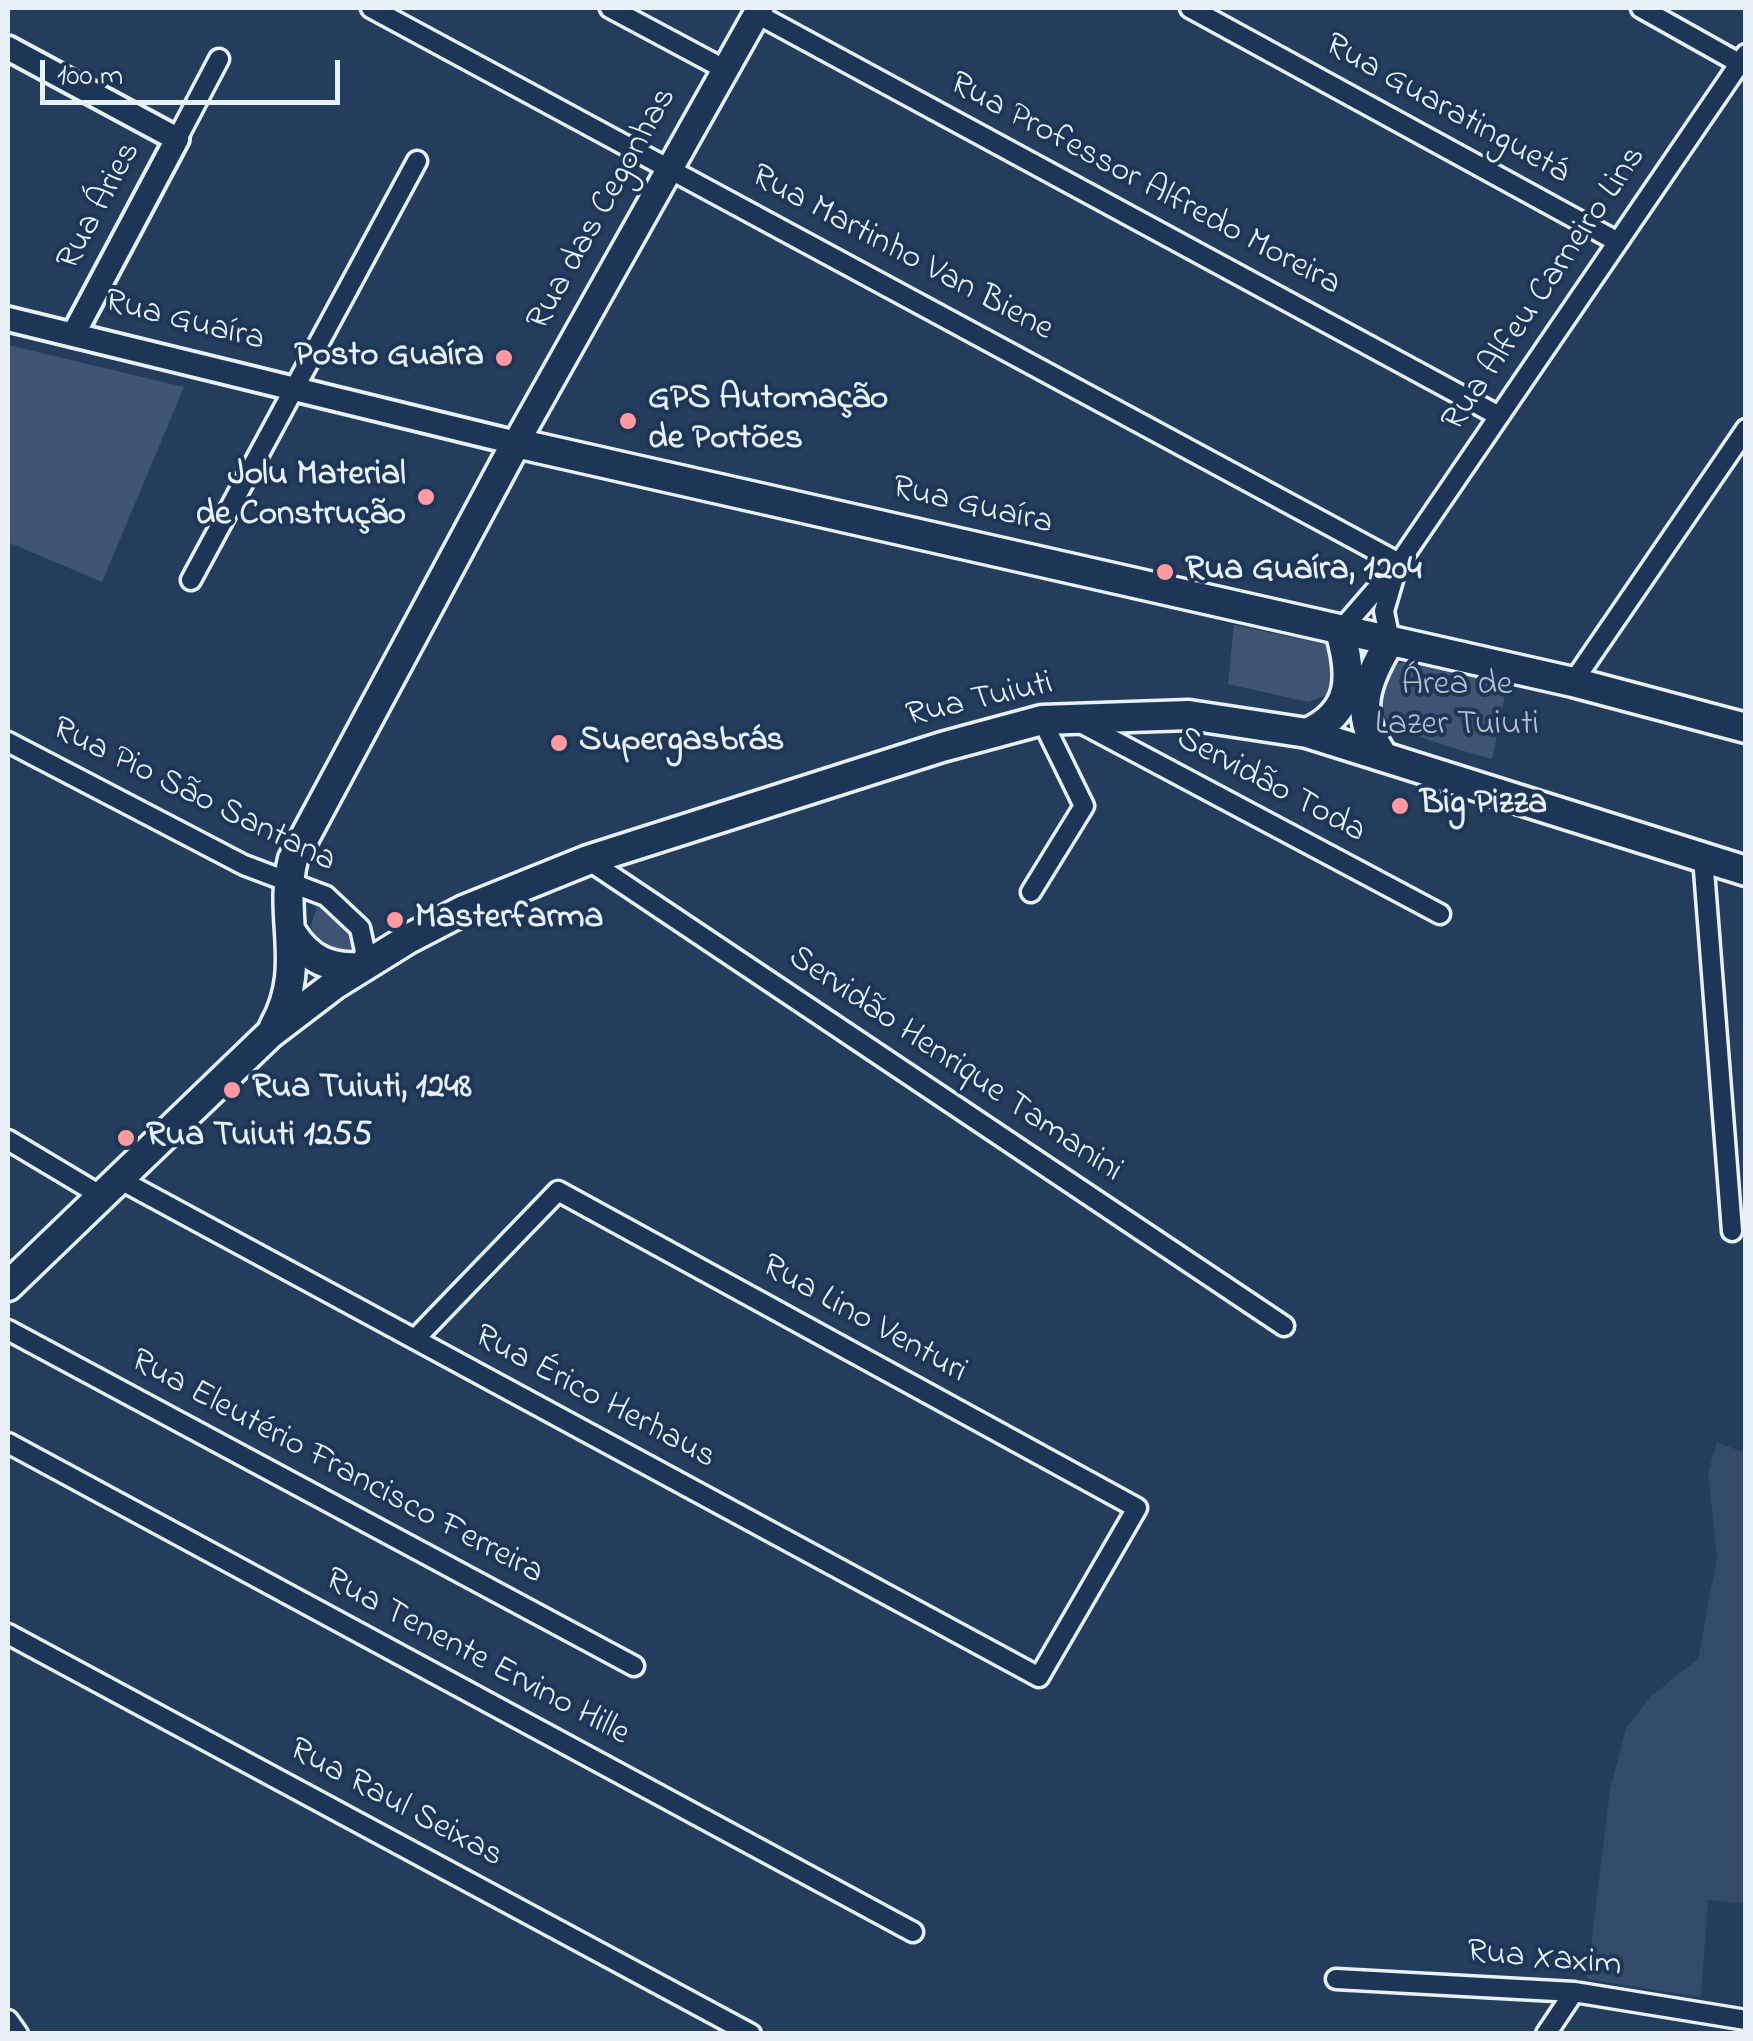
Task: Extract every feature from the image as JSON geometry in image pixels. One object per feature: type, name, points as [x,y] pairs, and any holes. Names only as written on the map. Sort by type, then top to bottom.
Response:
[{"type":"main road","name":"Rua das Cegonhas","points":[[292,933],[288,880],[301,840],[516,442],[759,10]]},
{"type":"main road","name":"Rua Guaíra","points":[[516,442],[1573,682],[1746,728]]},
{"type":"main road","points":[[1307,733],[1333,718],[1348,692],[1351,677],[1340,631]]},
{"type":"main road","points":[[1380,753],[1370,738],[1363,703],[1373,669],[1390,641]]},
{"type":"main road","name":"Rua Tuiuti","points":[[8,1286],[271,1032],[361,968],[464,910],[588,860],[924,752],[1056,719],[1188,715],[1307,733],[1746,871]]},
{"type":"main road","points":[[292,933],[310,956],[323,964],[361,968]]},
{"type":"main road","name":"Rua Tuiuti","points":[[271,1032],[289,993],[292,933]]},
{"type":"street","name":"Rua Martinho Van Biene","points":[[371,8],[1399,563]]},
{"type":"street","points":[[610,8],[726,70]]},
{"type":"street","name":"Rua Guaratinguetá","points":[[1190,8],[1618,242]]},
{"type":"street","points":[[1641,8],[1743,62]]},
{"type":"street","name":"Rua Professor Alfredo Moreira","points":[[759,10],[1499,416]]},
{"type":"street","points":[[8,48],[177,138]]},
{"type":"street","name":"Rua Áries","points":[[73,335],[219,59]]},
{"type":"street","name":"Rua Alfeu Carneiro Lins","points":[[1340,631],[1399,563],[1743,62]]},
{"type":"street","points":[[192,580],[417,160]]},
{"type":"street","name":"Rua Guaíra","points":[[8,319],[516,442]]},
{"type":"street","points":[[1573,682],[1746,429]]},
{"type":"street","name":"Rua Alfeu Carneiro Lins","points":[[1390,641],[1385,598],[1399,563]]},
{"type":"street","points":[[1031,892],[1084,806],[1056,719]]},
{"type":"street","name":"Servidão Toda","points":[[1056,719],[1440,914]]},
{"type":"street","name":"Rua Pio São Santana","points":[[8,742],[244,865],[326,896],[352,916],[364,940],[361,968]]},
{"type":"street","points":[[1702,857],[1732,1231]]},
{"type":"street","name":"Servidão Henrique Tamanini","points":[[588,860],[1284,1326]]},
{"type":"street","name":"Rua Érico Herhaus","points":[[8,1140],[109,1186],[415,1339],[1039,1677]]},
{"type":"street","name":"Rua Lino Venturi","points":[[415,1339],[558,1191],[1136,1508],[1039,1677]]},
{"type":"street","name":"Rua Eleutério Francisco Ferreira","points":[[8,1330],[634,1666]]},
{"type":"street","name":"Rua Tenente Ervino Hille","points":[[8,1443],[913,1932]]},
{"type":"street","name":"Rua Raul Seixas","points":[[8,1634],[751,2034]]},
{"type":"street","name":"Rua Xaxim","points":[[1336,1979],[1574,1992],[1711,2024],[1746,2020]]},
{"type":"street","points":[[1546,2034],[1574,1992]]},
{"type":"street","points":[[8,2020],[18,2034]]},
{"type":"shaded area","points":[[1717,1442],[1745,1453],[1746,1904],[1708,1900],[1701,1997],[1587,1979],[1610,1790],[1626,1728],[1651,1696],[1698,1659],[1717,1557],[1708,1473]]},
{"type":"green space","points":[[8,345],[184,387],[102,582],[8,542]]},
{"type":"green space","points":[[1234,625],[1325,644],[1340,667],[1332,693],[1308,702],[1228,684]]},
{"type":"green space","name":"Área de Lazer Tuiuti","points":[[1412,659],[1508,680],[1492,759],[1410,732],[1384,715],[1378,701],[1389,667]]},
{"type":"green space","points":[[318,903],[354,933],[355,947],[339,959],[315,941],[311,926]]},
{"type":"place","name":"Posto Guaíra","points":[[504,358]]},
{"type":"place","name":"GPS Automação de Portões","points":[[628,421]]},
{"type":"place","name":"Jolu Material de Construção","points":[[426,497]]},
{"type":"place","name":"Rua Guaíra, 1204","points":[[1165,572]]},
{"type":"place","name":"Supergasbrás","points":[[559,743]]},
{"type":"place","name":"Big Pizza","points":[[1400,806]]},
{"type":"place","name":"Masterfarma","points":[[395,920]]},
{"type":"place","name":"Rua Tuiuti, 1248","points":[[232,1090]]},
{"type":"place","name":"Rua Tuiuti 1255","points":[[126,1138]]}]
